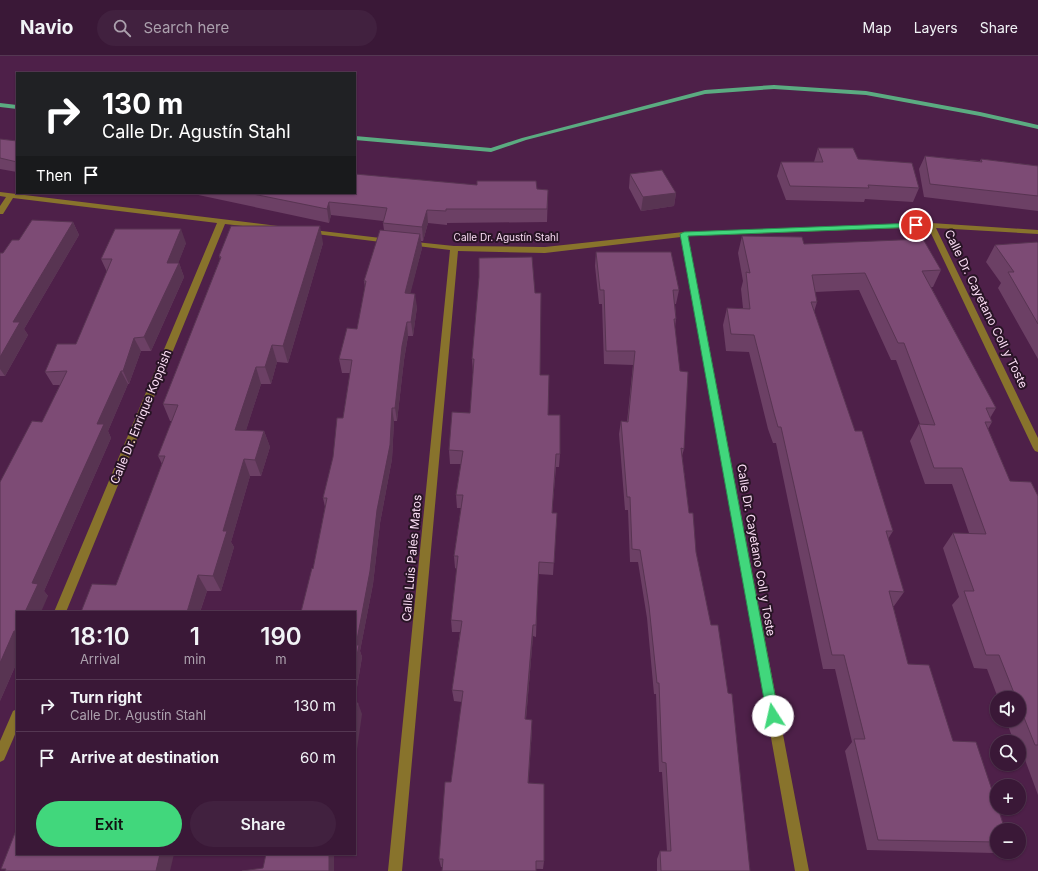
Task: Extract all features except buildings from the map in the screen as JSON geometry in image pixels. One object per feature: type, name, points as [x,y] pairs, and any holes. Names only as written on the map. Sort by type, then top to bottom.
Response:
[{"type":"street","points":[[0,194],[284,228]]},
{"type":"street","points":[[0,212],[11,195]]},
{"type":"street","name":"Calle Dr. Enrique Koppish","points":[[60,611],[222,221]]},
{"type":"street","name":"Calle Dr. Agustín Stahl","points":[[299,230],[454,248],[545,250],[684,234],[931,224],[1038,232]]},
{"type":"street","name":"Calle Dr. Cayetano Coll y Toste","points":[[931,224],[1038,448]]},
{"type":"street","name":"Calle Dr. Cayetano Coll y Toste","points":[[684,234],[802,871]]},
{"type":"street","name":"Calle Luis Palés Matos","points":[[395,871],[454,248]]},
{"type":"street","points":[[0,756],[16,717]]},
{"type":"waterway","points":[[356,138],[491,150],[524,139],[705,92],[774,87],[866,93],[980,114],[1038,127]]},
{"type":"waterway","points":[[0,105],[16,107]]},
{"type":"route","points":[[773,716],[684,234],[916,225]]}]
